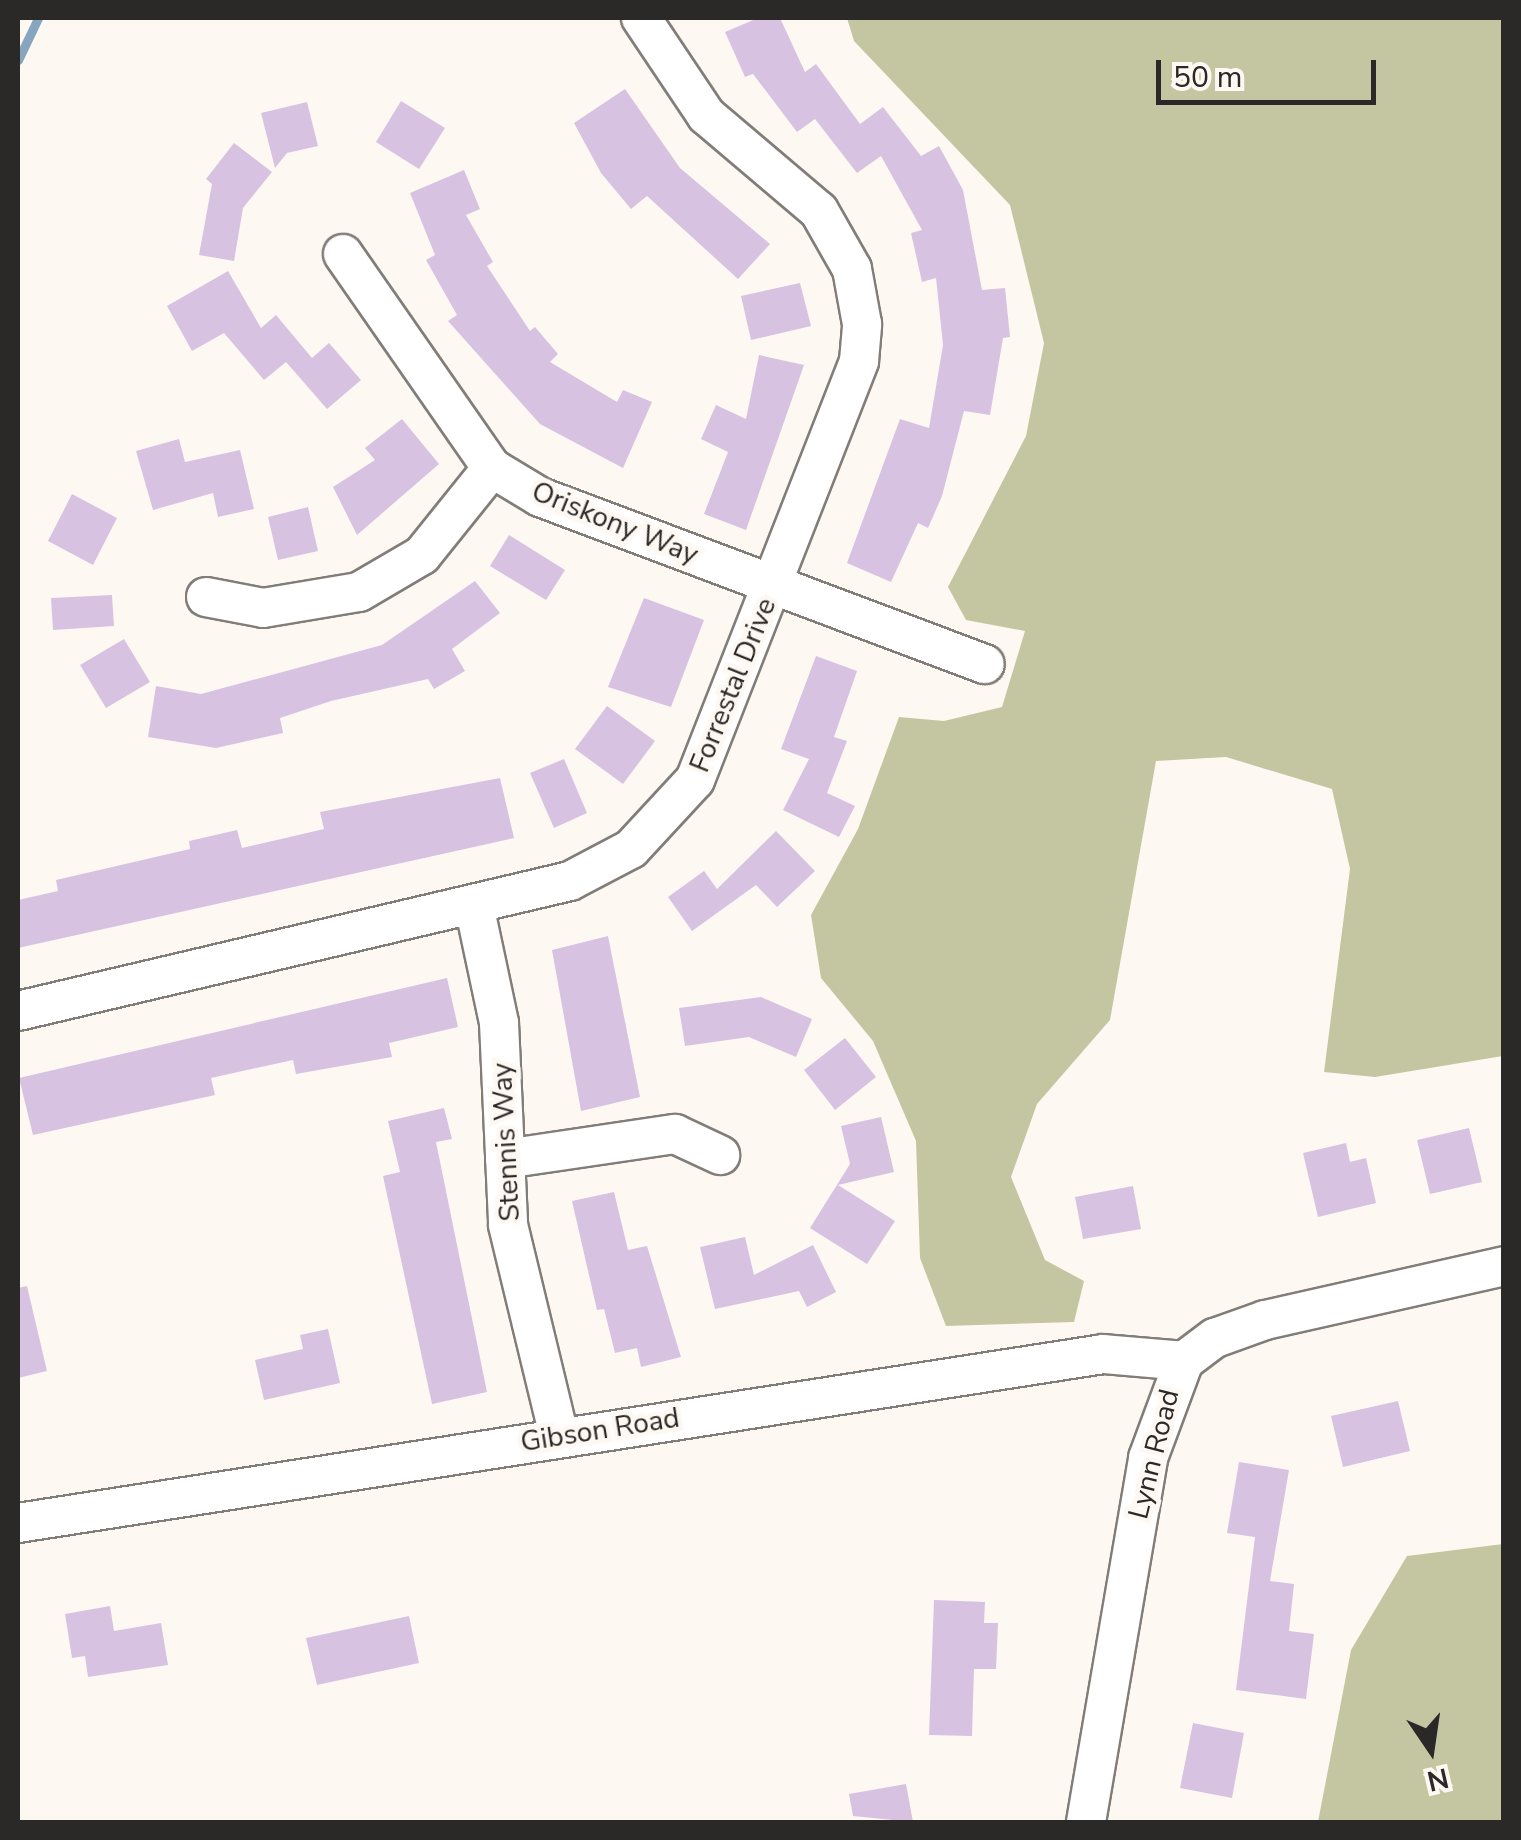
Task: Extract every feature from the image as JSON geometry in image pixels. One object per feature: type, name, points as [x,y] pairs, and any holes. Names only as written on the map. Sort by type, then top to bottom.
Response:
[{"type":"street","name":"Forrestal Drive","points":[[18,1011],[589,874],[664,820],[707,757],[859,360],[852,269],[819,211],[706,115],[641,18]]},
{"type":"street","name":"Oriskony Way","points":[[344,254],[492,468],[540,496],[985,664]]},
{"type":"street","points":[[206,597],[263,608],[359,592],[422,555],[492,468]]},
{"type":"street","name":"Stennis Way","points":[[474,904],[499,1022],[508,1225],[559,1436]]},
{"type":"street","points":[[505,1158],[675,1134],[720,1155]]},
{"type":"street","name":"Lynn Road","points":[[1086,1822],[1148,1458],[1184,1361],[1215,1338],[1266,1320],[1504,1266]]},
{"type":"street","name":"Gibson Road","points":[[18,1523],[1104,1354],[1184,1361]]},
{"type":"green space","points":[[847,18],[1503,18],[1503,1056],[1375,1077],[1324,1072],[1350,869],[1332,789],[1226,757],[1156,761],[1110,1020],[1037,1104],[1011,1177],[1045,1260],[1084,1281],[1074,1322],[946,1326],[920,1258],[916,1141],[873,1041],[821,978],[811,915],[858,829],[899,717],[944,721],[1002,707],[1025,631],[966,620],[948,587],[1026,436],[1044,343],[1010,205],[854,41]]},
{"type":"green space","points":[[1503,1544],[1503,1822],[1318,1822],[1351,1650],[1407,1556]]},
{"type":"building","points":[[758,18],[780,18],[805,72],[816,64],[860,124],[883,107],[921,156],[939,146],[963,190],[982,290],[1005,288],[1010,337],[1003,338],[990,415],[964,411],[942,496],[928,528],[918,523],[891,582],[847,563],[900,419],[929,428],[943,345],[936,278],[922,282],[911,233],[922,230],[881,156],[857,173],[815,119],[797,132],[753,74],[745,77],[725,32]]},
{"type":"building","points":[[625,89],[680,168],[770,244],[738,279],[647,196],[631,209],[601,173],[574,123]]},
{"type":"building","points":[[401,101],[445,128],[419,169],[376,142]]},
{"type":"building","points":[[307,102],[318,146],[287,153],[275,168],[261,113]]},
{"type":"building","points":[[234,143],[272,172],[243,208],[234,261],[199,255],[212,184],[206,179]]},
{"type":"building","points":[[464,170],[480,209],[466,215],[493,262],[487,266],[530,331],[535,327],[558,354],[550,362],[617,402],[623,390],[652,402],[623,468],[540,424],[448,321],[457,315],[426,260],[435,255],[410,193]]},
{"type":"building","points":[[228,271],[261,328],[276,315],[312,358],[329,343],[361,380],[327,409],[286,362],[264,380],[224,333],[192,351],[167,306]]},
{"type":"building","points":[[800,283],[811,326],[751,340],[741,296]]},
{"type":"building","points":[[759,355],[804,365],[746,530],[704,514],[728,452],[701,439],[716,405],[746,419]]},
{"type":"building","points":[[402,419],[439,464],[357,535],[333,487],[375,460],[365,448]]},
{"type":"building","points":[[179,439],[185,462],[240,450],[254,509],[218,517],[213,493],[153,510],[136,451]]},
{"type":"building","points":[[72,494],[117,518],[93,565],[48,541]]},
{"type":"building","points":[[308,507],[318,551],[278,560],[268,517]]},
{"type":"building","points":[[509,535],[565,570],[546,600],[490,566]]},
{"type":"building","points":[[475,581],[500,613],[452,649],[465,671],[434,689],[428,679],[331,701],[280,718],[283,733],[216,748],[148,737],[156,686],[201,694],[382,645]]},
{"type":"building","points":[[112,595],[114,626],[53,630],[51,598]]},
{"type":"building","points":[[644,598],[704,620],[671,707],[608,687]]},
{"type":"building","points":[[124,639],[150,682],[106,708],[80,665]]},
{"type":"building","points":[[816,656],[857,671],[834,737],[847,741],[827,793],[855,806],[839,837],[783,810],[809,759],[781,749]]},
{"type":"building","points":[[607,706],[655,741],[623,784],[575,749]]},
{"type":"building","points":[[564,759],[587,813],[554,828],[530,773]]},
{"type":"building","points":[[500,778],[514,838],[18,948],[18,900],[58,891],[56,880],[190,849],[189,841],[237,830],[242,848],[324,829],[320,812]]},
{"type":"building","points":[[776,831],[815,871],[777,907],[756,885],[692,931],[668,897],[704,871],[717,889]]},
{"type":"building","points":[[608,936],[640,1097],[581,1111],[552,950]]},
{"type":"building","points":[[447,978],[458,1027],[389,1043],[392,1057],[296,1074],[293,1060],[211,1078],[215,1095],[33,1135],[19,1078]]},
{"type":"building","points":[[761,997],[812,1019],[796,1057],[749,1037],[685,1046],[679,1008]]},
{"type":"building","points":[[845,1038],[876,1077],[835,1110],[804,1070]]},
{"type":"building","points":[[444,1108],[452,1139],[436,1142],[487,1392],[432,1404],[383,1176],[400,1172],[388,1121]]},
{"type":"building","points":[[881,1117],[894,1172],[838,1185],[895,1221],[867,1264],[810,1228],[850,1164],[841,1126]]},
{"type":"building","points":[[1469,1128],[1482,1182],[1430,1194],[1417,1140]]},
{"type":"building","points":[[1346,1143],[1350,1162],[1366,1158],[1376,1203],[1318,1217],[1303,1153]]},
{"type":"building","points":[[1133,1186],[1141,1229],[1083,1239],[1075,1197]]},
{"type":"building","points":[[614,1192],[628,1250],[647,1246],[681,1357],[641,1367],[637,1348],[615,1353],[604,1309],[597,1310],[572,1201]]},
{"type":"building","points":[[745,1237],[754,1275],[813,1245],[836,1292],[807,1307],[799,1291],[715,1309],[700,1247]]},
{"type":"building","points":[[27,1286],[47,1371],[18,1378],[18,1288]]},
{"type":"building","points":[[328,1329],[340,1383],[264,1400],[255,1360],[303,1349],[300,1335]]},
{"type":"building","points":[[1398,1401],[1410,1451],[1343,1467],[1331,1416]]},
{"type":"building","points":[[1239,1462],[1289,1470],[1270,1581],[1294,1584],[1289,1631],[1314,1634],[1306,1699],[1236,1690],[1255,1537],[1227,1533]]},
{"type":"building","points":[[934,1600],[985,1602],[984,1623],[998,1623],[996,1669],[974,1669],[972,1736],[929,1735]]},
{"type":"building","points":[[110,1606],[114,1631],[161,1623],[168,1665],[88,1677],[85,1656],[72,1658],[65,1614]]},
{"type":"building","points":[[409,1616],[419,1663],[317,1685],[306,1638]]},
{"type":"building","points":[[1193,1723],[1244,1733],[1232,1798],[1180,1788]]},
{"type":"building","points":[[906,1784],[913,1822],[853,1816],[849,1794]]},
{"type":"waterway","points":[[18,60],[38,18]]}]
